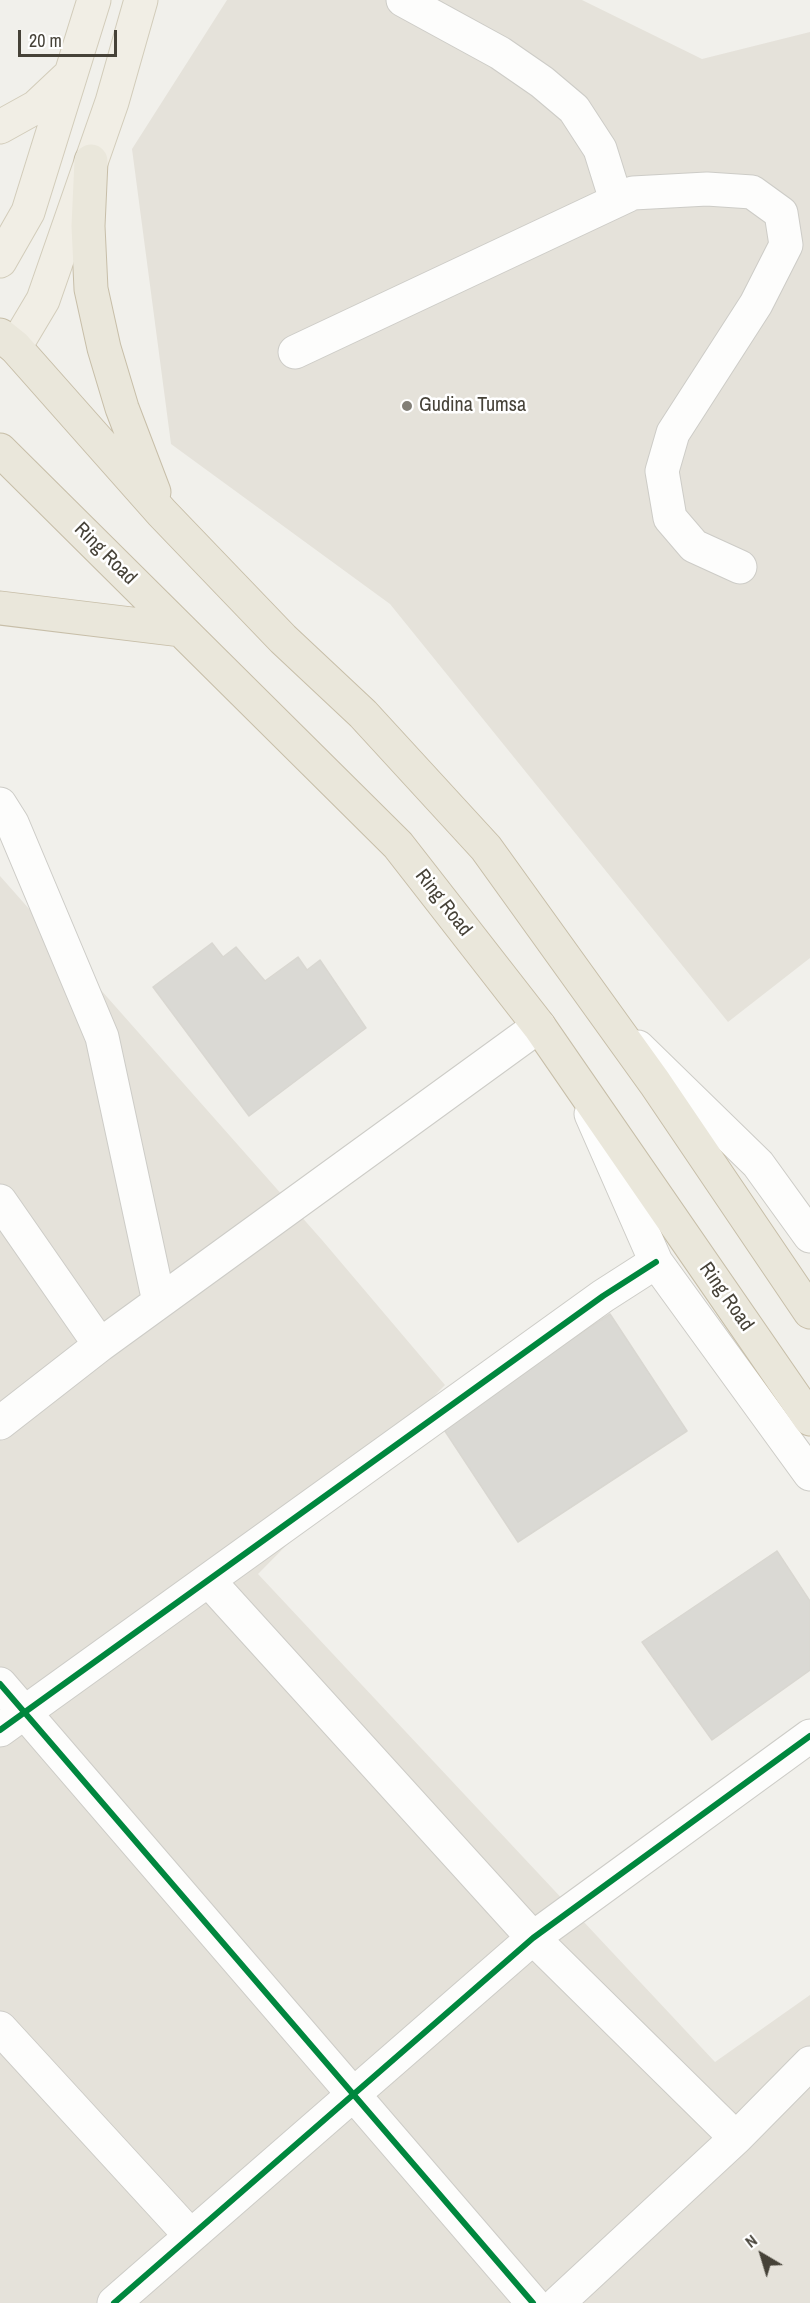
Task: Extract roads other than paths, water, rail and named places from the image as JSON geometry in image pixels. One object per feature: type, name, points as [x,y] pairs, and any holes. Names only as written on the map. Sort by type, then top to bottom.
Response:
[{"type":"highway","points":[[91,161],[88,226],[91,289],[104,348],[122,408],[162,513]]},
{"type":"highway","points":[[5,348],[283,639],[363,714],[486,848],[614,1024],[810,1312]]},
{"type":"highway","name":"Ring Road","points":[[0,450],[398,845],[539,1026],[810,1419]]},
{"type":"highway","points":[[0,608],[181,630]]},
{"type":"main road","points":[[0,261],[28,212],[94,0]]},
{"type":"main road","points":[[5,348],[43,300],[112,102],[141,0]]},
{"type":"main road","points":[[0,127],[36,107],[73,72]]},
{"type":"street","points":[[404,0],[500,53],[542,82],[574,109],[600,150],[616,200]]},
{"type":"street","points":[[295,352],[633,193],[707,189],[752,192],[781,213],[786,245],[756,304],[673,433],[662,471],[670,518],[694,546],[740,567]]},
{"type":"street","points":[[4,818],[102,1037],[159,1302]]},
{"type":"street","points":[[614,1024],[758,1164],[810,1236]]},
{"type":"street","points":[[0,1423],[100,1345],[539,1026]]},
{"type":"street","points":[[578,1082],[656,1262],[810,1474]]},
{"type":"street","points":[[0,1201],[100,1345]]},
{"type":"street","points":[[12,1720],[210,1581],[603,1296],[656,1262]]},
{"type":"street","points":[[210,1581],[533,1938],[736,2138]]},
{"type":"street","points":[[0,1684],[12,1720],[354,2093],[533,2303]]},
{"type":"street","points":[[114,2303],[533,1938],[810,1736]]},
{"type":"street","points":[[0,2028],[190,2235]]},
{"type":"street","points":[[572,2298],[810,2063]]},
{"type":"place","name":"Gudina Tumsa","points":[[407,406]]}]
